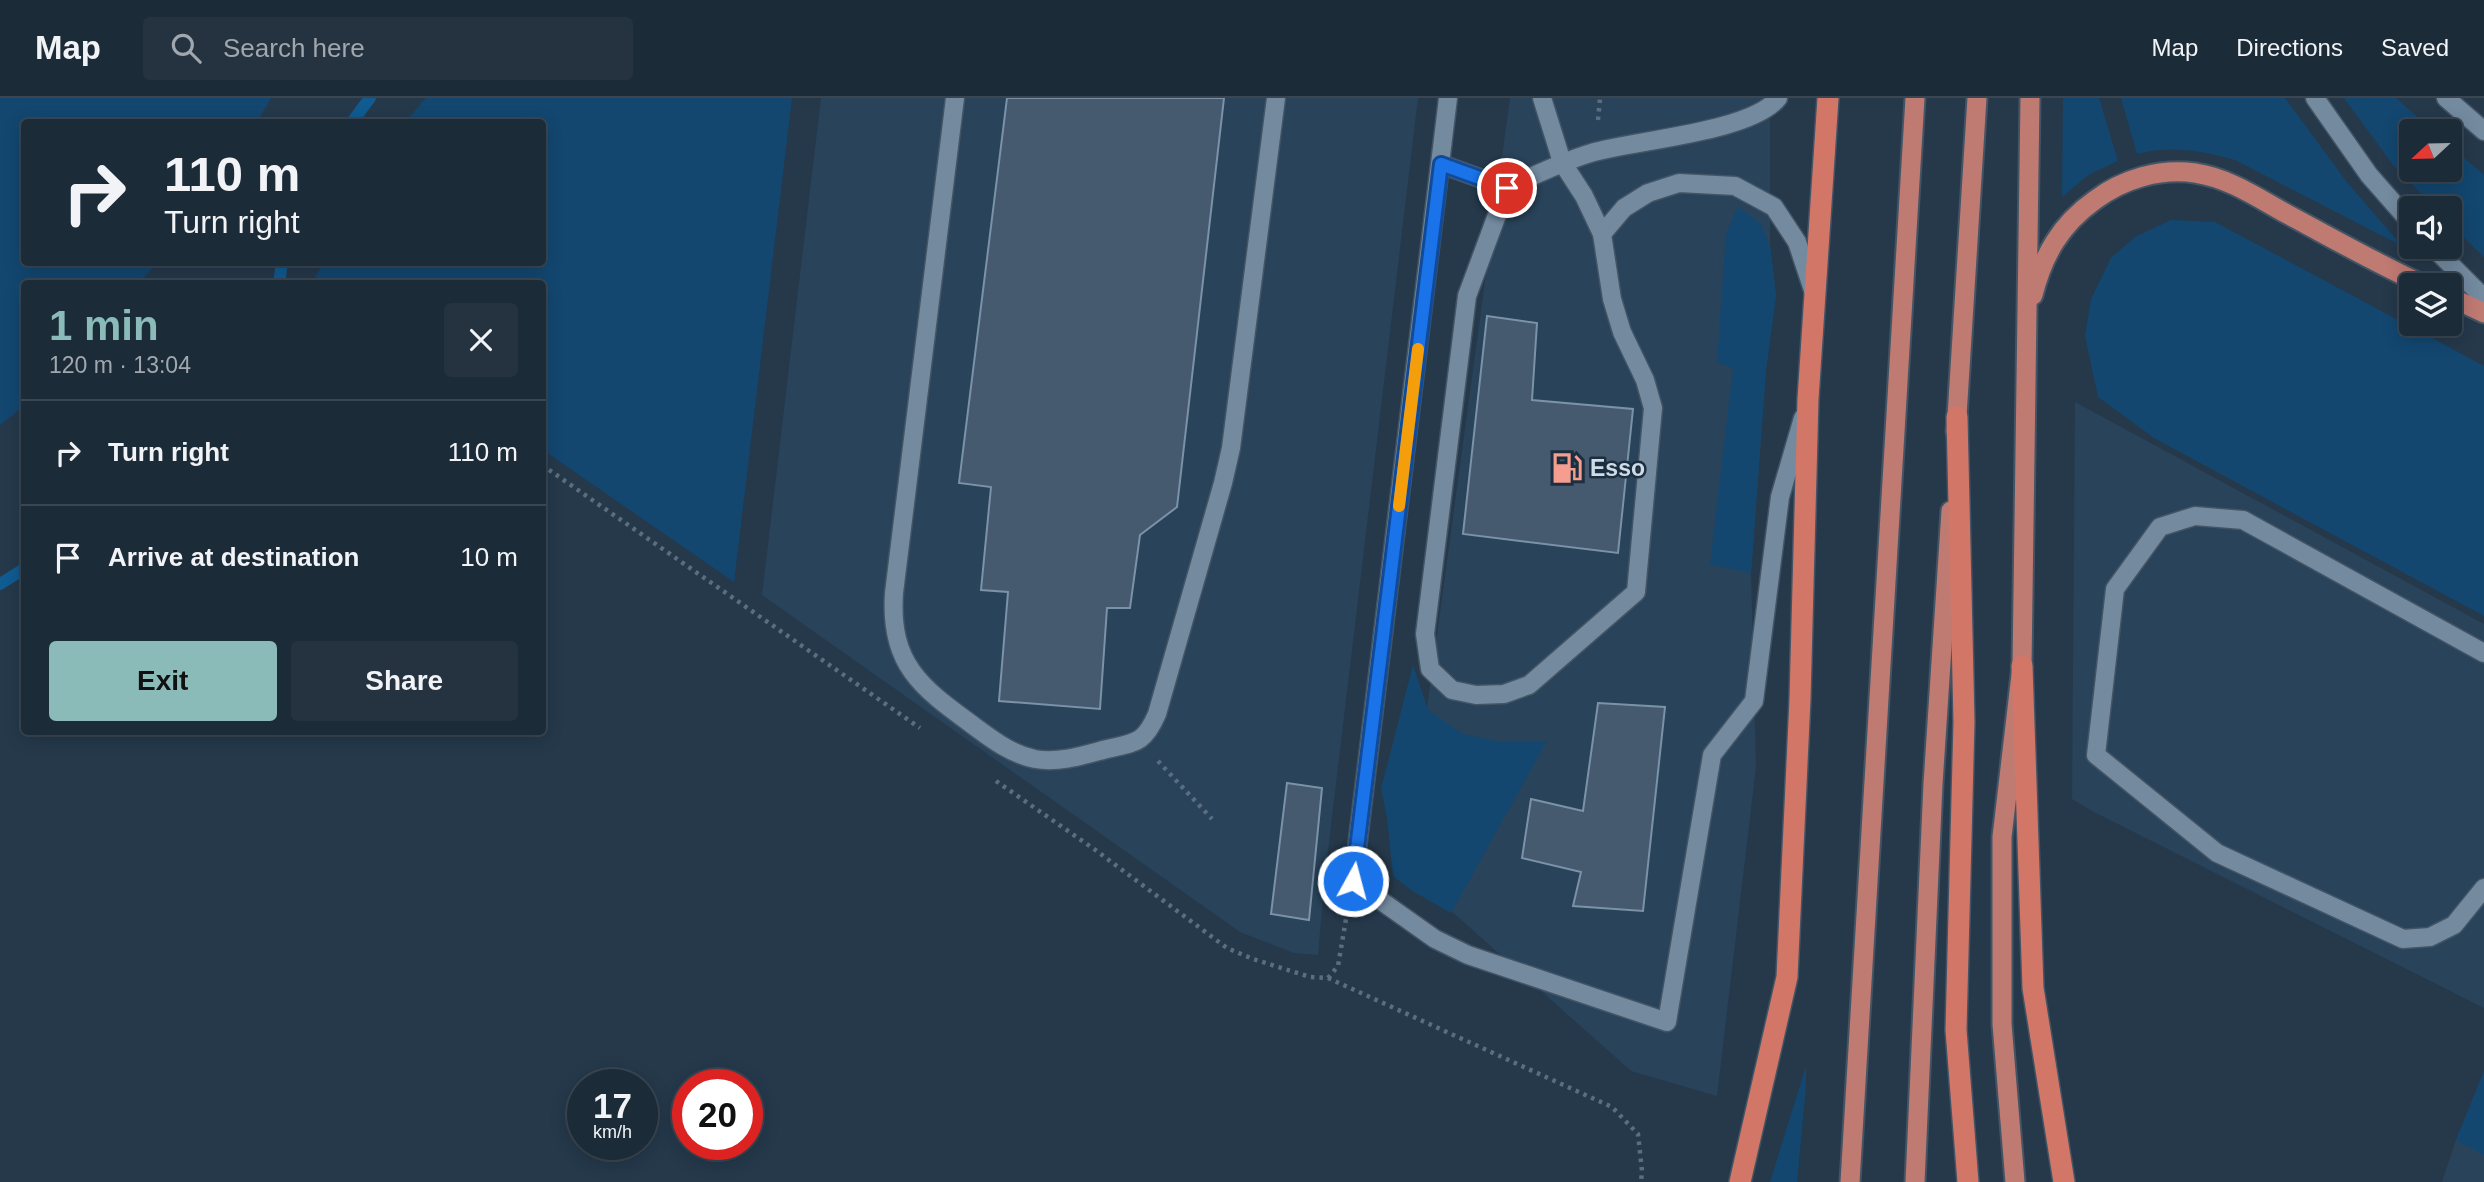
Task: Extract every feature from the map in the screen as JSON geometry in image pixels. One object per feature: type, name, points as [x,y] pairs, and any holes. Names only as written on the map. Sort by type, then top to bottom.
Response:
[{"type":"highway","points":[[1740,1182],[1787,978],[1800,699],[1808,399],[1828,98]]},
{"type":"highway","points":[[1850,1182],[1915,98]]},
{"type":"highway","points":[[1914,1182],[1933,784],[1977,98]]},
{"type":"highway","points":[[2029,98],[2022,666],[2033,988],[2064,1182]]},
{"type":"highway","points":[[2025,334],[2044,260],[2051,245],[2071,219],[2110,189],[2135,178],[2166,173],[2193,173],[2222,180],[2401,273]]},
{"type":"highway","points":[[2462,303],[2484,313]]},
{"type":"highway","points":[[1957,417],[1964,723],[1956,1030],[1968,1182]]},
{"type":"highway","points":[[2015,1182],[2002,1024],[2002,838],[2022,666]]},
{"type":"street","points":[[956,98],[894,593],[894,618],[901,651],[910,671],[927,691],[1016,754],[1055,760],[1082,756],[1139,740],[1148,733],[1157,714],[1231,448],[1276,98]]},
{"type":"street","points":[[1448,98],[1353,881],[1435,939],[1468,955],[1667,1022],[1712,755],[1754,701],[1780,497],[1808,399]]},
{"type":"street","points":[[1542,98],[1562,162],[1584,196],[1602,234],[1612,299],[1622,332],[1645,380],[1653,408],[1636,592],[1529,685],[1504,694],[1476,695],[1452,690],[1430,669],[1425,634],[1467,296],[1507,188],[1562,162],[1595,152],[1725,125],[1770,108],[1778,98]]},
{"type":"street","points":[[2315,98],[2369,175],[2399,209]]},
{"type":"street","points":[[2446,98],[2484,131]]},
{"type":"street","points":[[1441,164],[1507,188]]},
{"type":"street","points":[[1602,234],[1624,208],[1648,193],[1679,183],[1735,187],[1774,207],[1797,242],[1816,300]]},
{"type":"street","points":[[2444,259],[2484,298]]},
{"type":"street","points":[[2484,653],[2243,520],[2195,516],[2160,527],[2115,589],[2096,755],[2217,853],[2403,939],[2430,937],[2454,925],[2484,888]]},
{"type":"path","points":[[1139,740],[1212,819]]},
{"type":"path","points":[[1328,978],[1612,1107],[1638,1134],[1641,1182]]},
{"type":"shaded area","points":[[0,98],[271,98],[259,119],[21,119],[21,266],[154,266],[142,280],[21,280],[21,408],[0,425]]},
{"type":"shaded area","points":[[426,98],[792,98],[734,582],[546,452],[546,280],[314,280],[321,266],[546,266],[546,119],[408,119]]},
{"type":"shaded area","points":[[821,98],[1418,98],[1324,884],[1318,955],[1294,953],[1240,932],[762,595]]},
{"type":"shaded area","points":[[1510,98],[1770,98],[1770,245],[1776,295],[1766,370],[1751,573],[1756,767],[1717,1096],[1631,1071],[1405,870]]},
{"type":"shaded area","points":[[2063,98],[2099,98],[2118,161],[2088,175],[2062,197]]},
{"type":"shaded area","points":[[2121,98],[2285,98],[2346,181],[2399,244],[2235,160],[2187,150],[2137,154]]},
{"type":"shaded area","points":[[2344,98],[2396,98],[2420,119],[2399,119],[2399,171]]},
{"type":"shaded area","points":[[2462,156],[2484,175],[2484,257],[2462,236],[2462,196],[2423,196],[2410,182],[2462,182]]},
{"type":"shaded area","points":[[1738,207],[1760,223],[1770,245],[1776,295],[1766,370],[1751,573],[1710,564],[1733,368],[1717,362],[1726,234]]},
{"type":"shaded area","points":[[2171,220],[2215,222],[2399,320],[2399,336],[2428,336],[2484,366],[2484,616],[2154,438],[2098,397],[2085,336],[2091,299],[2111,258],[2135,237]]},
{"type":"shaded area","points":[[2075,402],[2484,624],[2484,1008],[2072,799]]},
{"type":"shaded area","points":[[1413,665],[1428,710],[1463,734],[1496,741],[1547,741],[1451,913],[1411,890],[1393,876],[1387,817],[1381,789]]},
{"type":"shaded area","points":[[1806,1066],[1797,1182],[1770,1182]]},
{"type":"shaded area","points":[[2484,1071],[2484,1182],[2442,1182],[2456,1140]]},
{"type":"shaded area","points":[[2484,1071],[2484,1155],[2456,1140]]},
{"type":"building","points":[[1007,98],[1224,98],[1177,507],[1140,535],[1130,608],[1107,608],[1100,709],[999,701],[1008,592],[981,590],[991,487],[959,483]]},
{"type":"building","points":[[1487,316],[1537,323],[1532,400],[1633,409],[1618,553],[1463,534]]},
{"type":"building","points":[[1598,703],[1665,707],[1643,911],[1573,906],[1581,872],[1522,858],[1531,799],[1583,811]]},
{"type":"building","points":[[1287,783],[1322,788],[1309,920],[1271,914]]},
{"type":"waterway","points":[[354,119],[370,98]]},
{"type":"waterway","points":[[280,280],[281,266]]},
{"type":"waterway","points":[[0,584],[21,571]]},
{"type":"slow traffic","points":[[1399,506],[1418,349]]},
{"type":"place","name":"Esso","points":[[1567,468]]},
{"type":"route","points":[[1353,881],[1441,164],[1507,188]]}]
